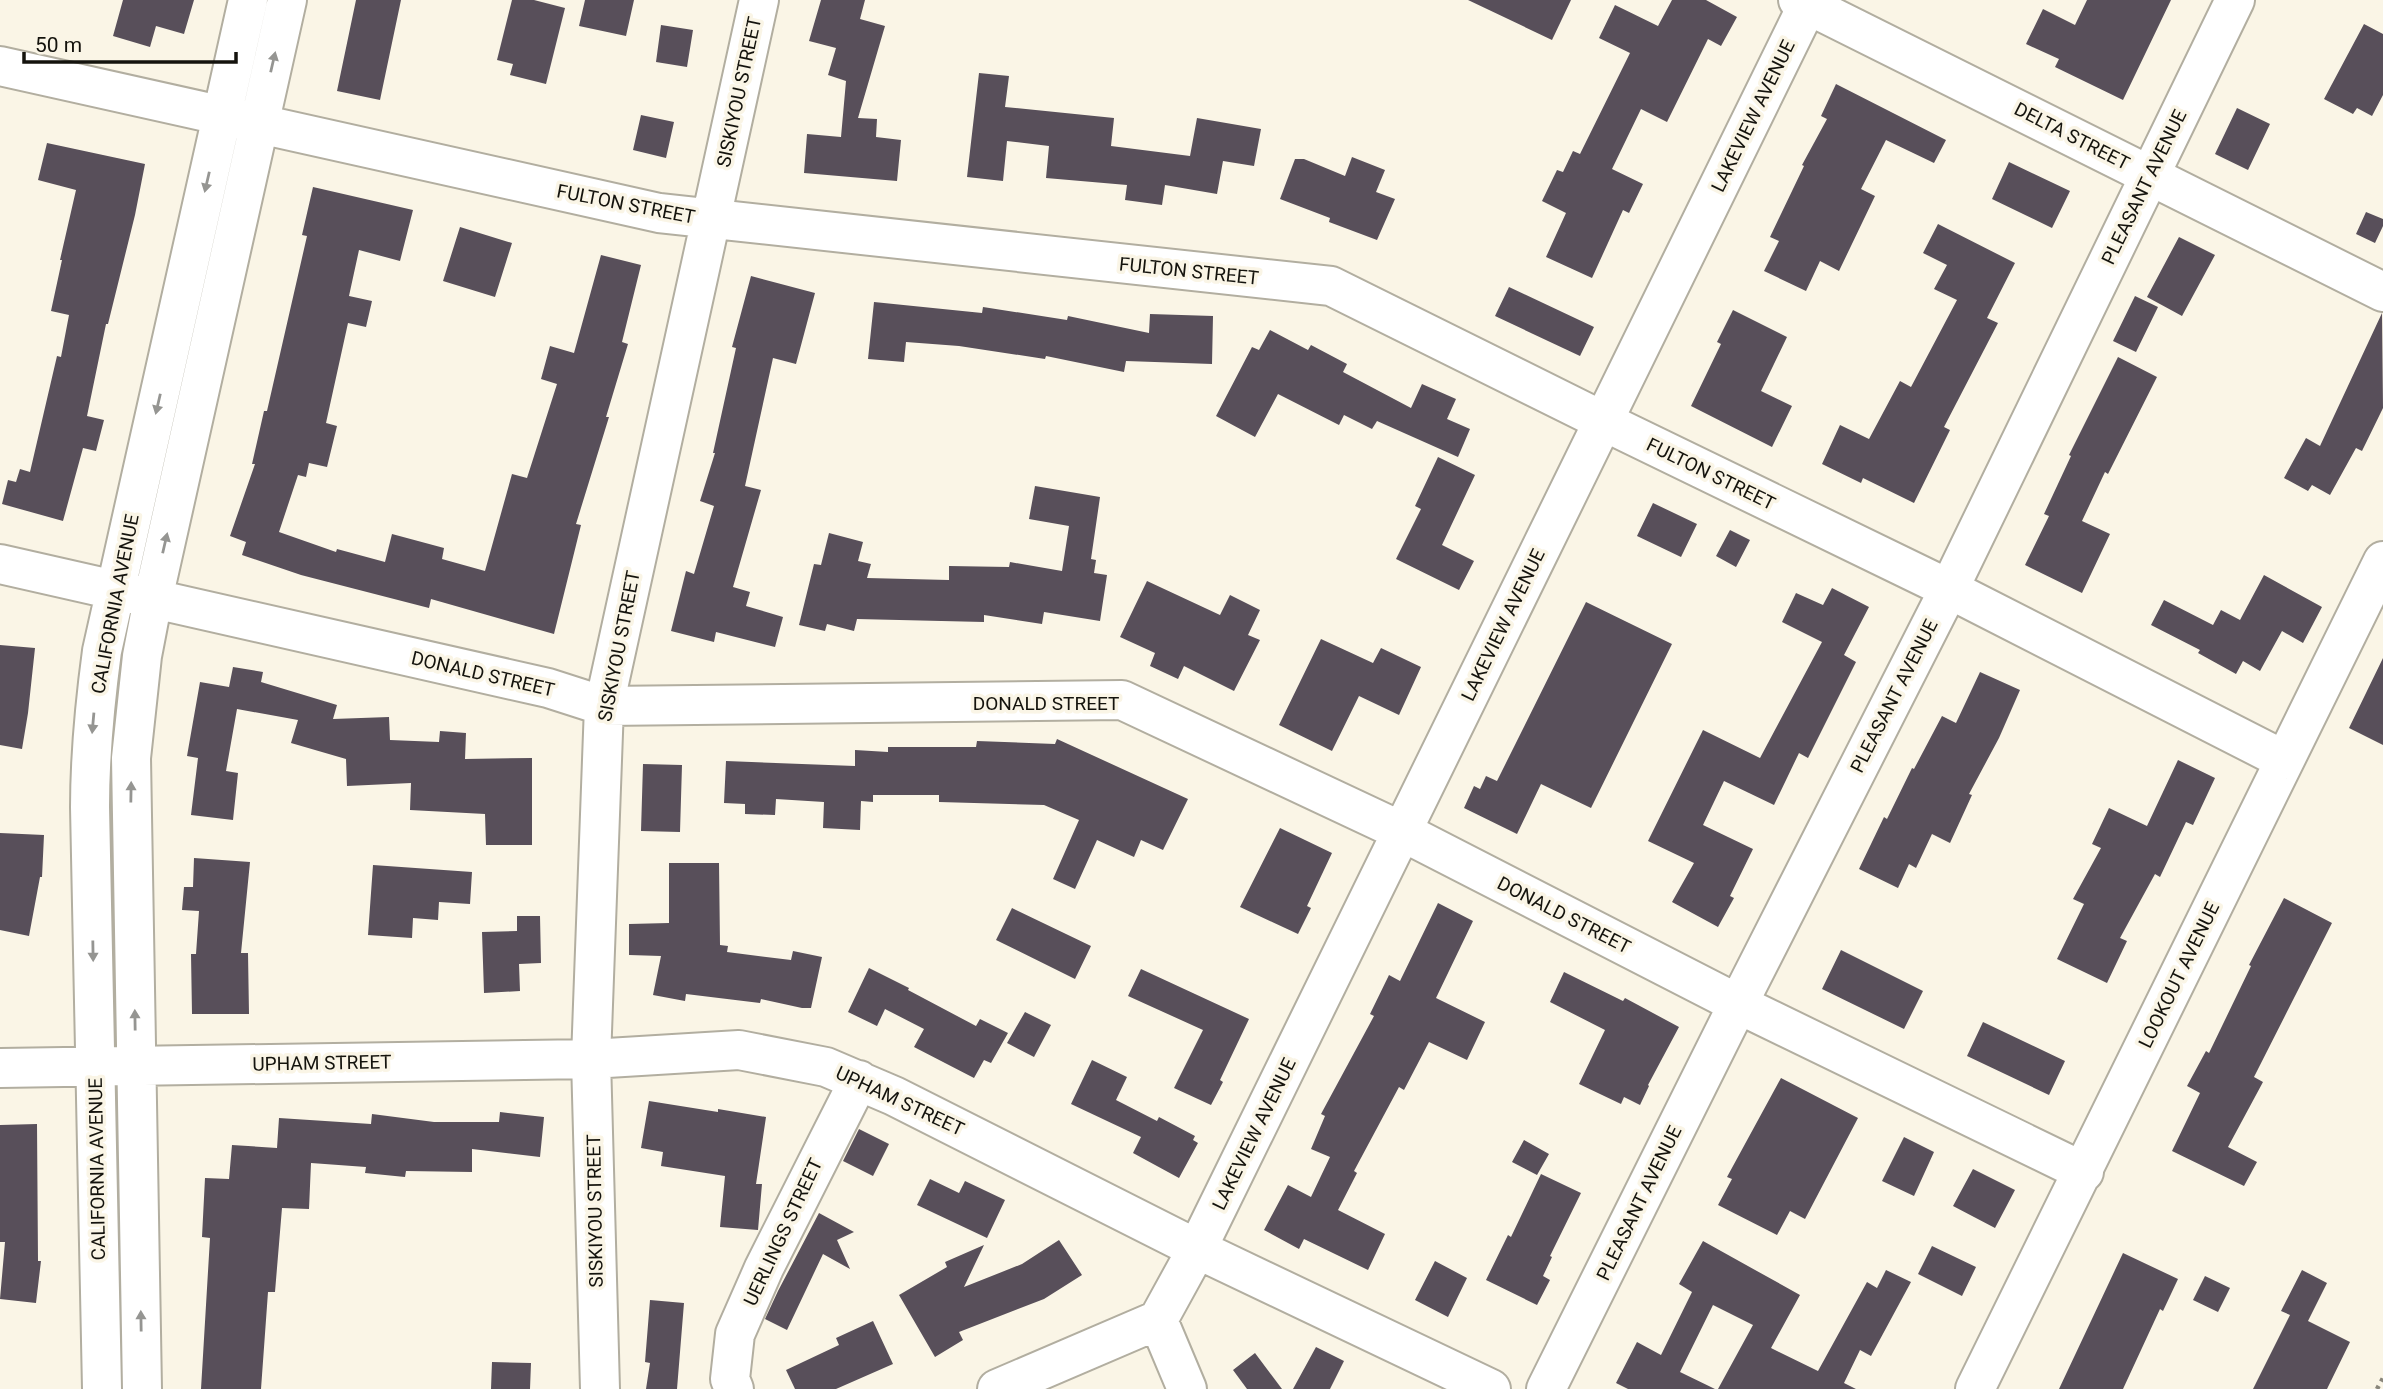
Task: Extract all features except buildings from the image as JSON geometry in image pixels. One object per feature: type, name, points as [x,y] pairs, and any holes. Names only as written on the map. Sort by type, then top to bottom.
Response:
[{"type":"street","name":"CALIFORNIA AVENUE","points":[[142,1389],[131,758],[142,656],[241,120],[248,0]]},
{"type":"street","name":"CALIFORNIA AVENUE","points":[[102,1389],[90,757],[102,651],[241,120],[287,0]]},
{"type":"street","name":"SISKIYOU STREET","points":[[600,1389],[592,1059],[604,706],[759,0]]},
{"type":"street","name":"PLEASANT AVENUE","points":[[1546,1389],[1949,589],[2235,0]]},
{"type":"street","name":"DELTA STREET","points":[[1806,2],[2383,292]]},
{"type":"street","name":"LAKEVIEW AVENUE","points":[[1158,1320],[1197,1249],[1403,832],[1806,2]]},
{"type":"street","name":"FULTON STREET","points":[[0,66],[659,213],[1331,286],[1949,589],[2284,760]]},
{"type":"street","name":"LOOKOUT AVENUE","points":[[1975,1389],[2383,561]]},
{"type":"street","name":"DONALD STREET","points":[[0,564],[548,688],[604,706],[1122,700],[1403,832],[1738,1004],[2084,1171]]},
{"type":"street","name":"UPHAM STREET","points":[[0,1068],[592,1059],[739,1049],[826,1067],[894,1096],[1197,1249],[1491,1389]]},
{"type":"street","name":"UERLINGS STREET","points":[[734,1389],[730,1379],[735,1334],[770,1257],[859,1080]]},
{"type":"street","points":[[996,1389],[1158,1320],[1187,1389]]},
{"type":"path","points":[[2377,1389],[2383,1378]]}]
